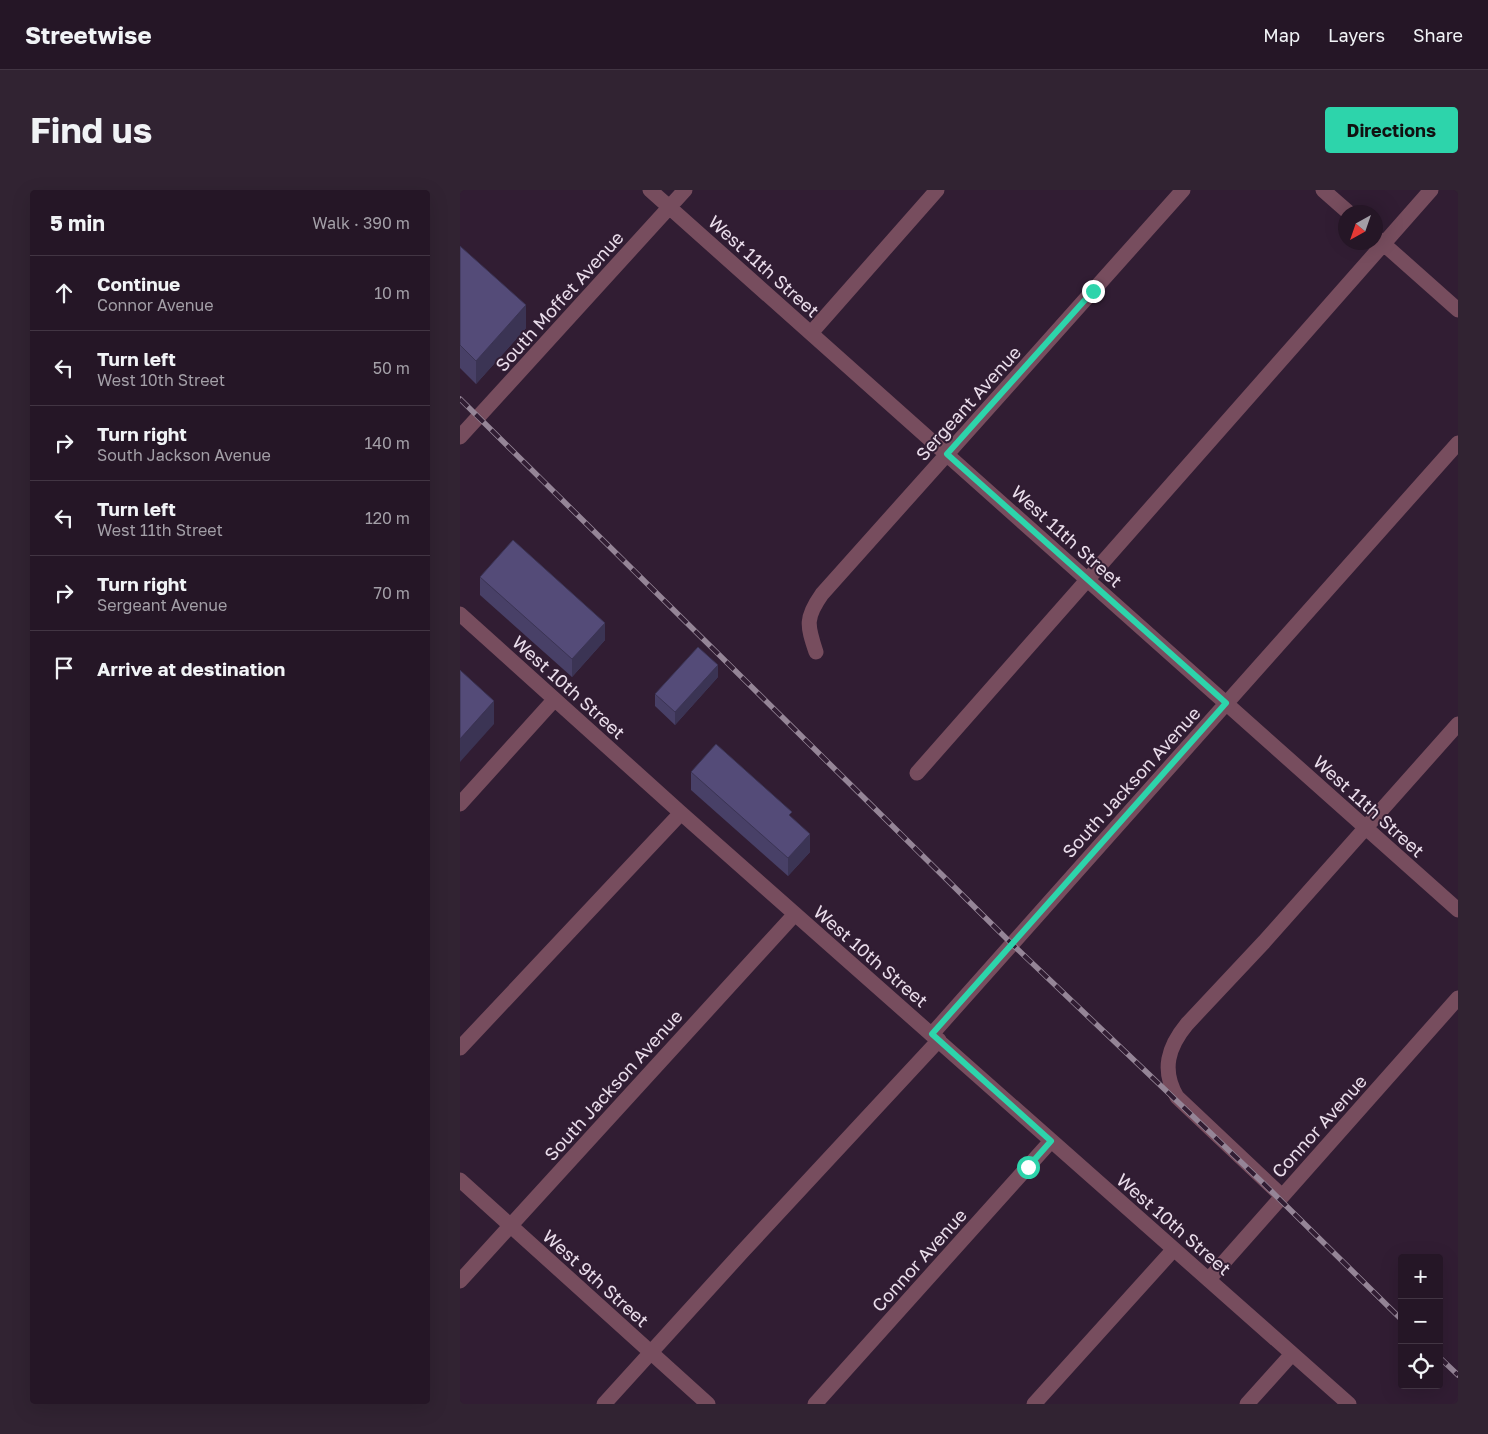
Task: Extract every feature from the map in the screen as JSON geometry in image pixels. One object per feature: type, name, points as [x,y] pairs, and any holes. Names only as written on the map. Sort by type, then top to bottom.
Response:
[{"type":"street","name":"West 11th Street","points":[[650,190],[1458,910]]},
{"type":"street","name":"South Moffet Avenue","points":[[460,437],[685,190]]},
{"type":"street","points":[[811,333],[937,190]]},
{"type":"street","name":"Sergeant Avenue","points":[[816,652],[808,622],[811,610],[822,594],[1183,190]]},
{"type":"street","points":[[1323,190],[1340,205]]},
{"type":"street","points":[[1383,236],[1431,190]]},
{"type":"street","points":[[1383,244],[1458,310]]},
{"type":"street","points":[[917,772],[1088,579],[1370,250]]},
{"type":"street","name":"South Jackson Avenue","points":[[604,1404],[935,1037],[1226,703],[1458,443]]},
{"type":"street","name":"West 10th Street","points":[[460,614],[794,914],[1349,1404]]},
{"type":"street","points":[[460,804],[554,700]]},
{"type":"street","points":[[1282,1196],[1178,1097],[1170,1084],[1168,1069],[1171,1049],[1187,1024],[1270,935],[1458,724]]},
{"type":"street","points":[[460,1048],[681,813]]},
{"type":"street","name":"South Jackson Avenue","points":[[460,1281],[794,914]]},
{"type":"street","name":"Connor Avenue","points":[[1208,1279],[1458,998]]},
{"type":"street","name":"Connor Avenue","points":[[815,1404],[1051,1141]]},
{"type":"street","name":"West 9th Street","points":[[460,1180],[708,1404]]},
{"type":"street","points":[[1034,1404],[1174,1248]]},
{"type":"street","points":[[1247,1404],[1292,1354]]},
{"type":"building","points":[[460,246],[526,305],[476,361],[460,345]]},
{"type":"building","points":[[513,540],[605,623],[572,659],[480,577]]},
{"type":"building","points":[[698,647],[718,665],[675,712],[655,694]]},
{"type":"building","points":[[460,670],[494,701],[460,739]]},
{"type":"building","points":[[716,744],[792,812],[789,815],[810,834],[788,858],[691,772]]},
{"type":"railway","points":[[460,399],[1012,944],[1262,1182],[1398,1316]]},
{"type":"railway","points":[[1443,1361],[1458,1375]]},
{"type":"route","points":[[1028,1167],[1051,1141],[932,1034],[1226,703],[947,454],[1093,291]]}]
